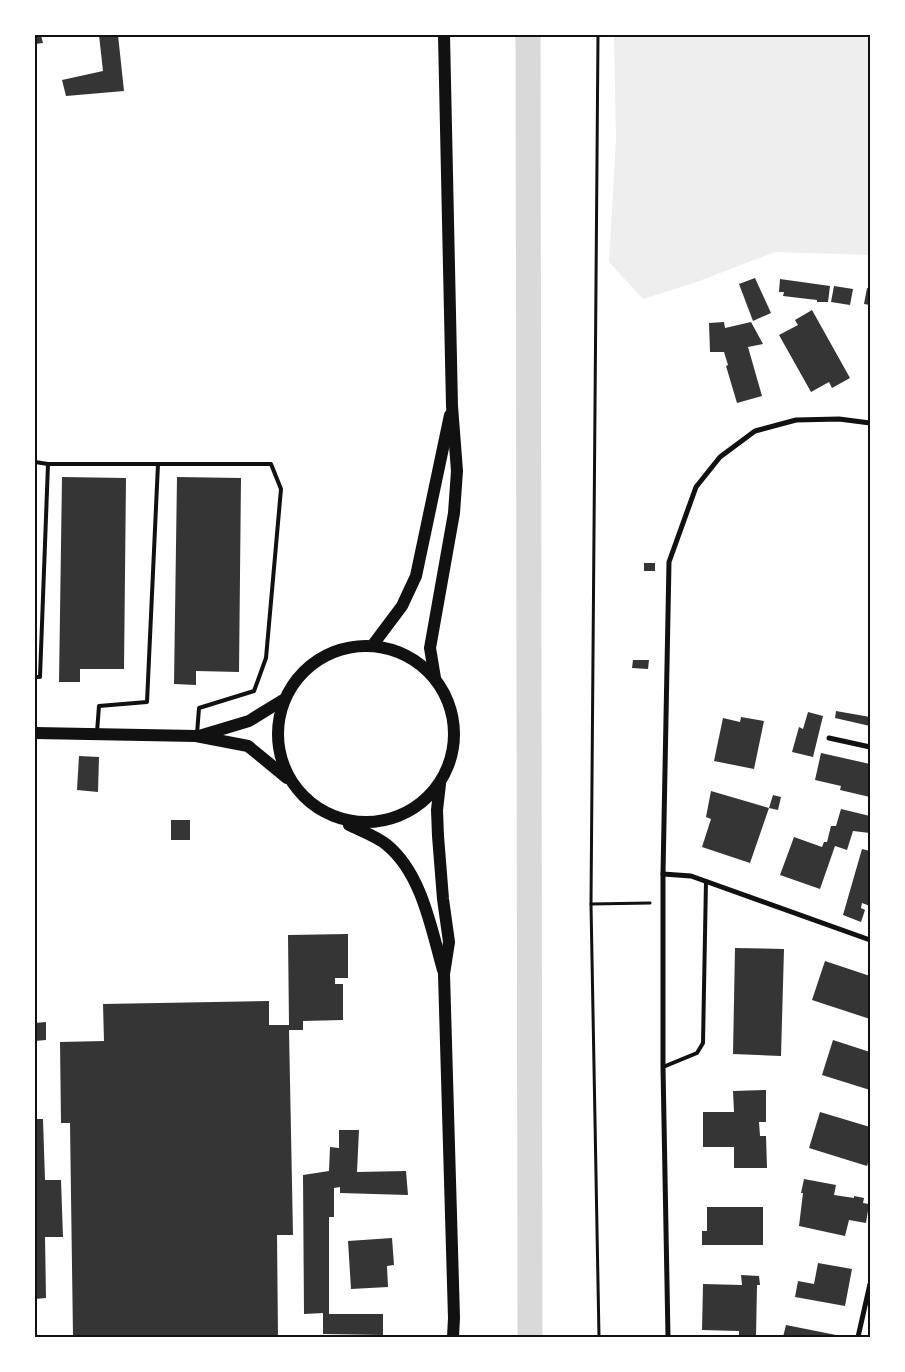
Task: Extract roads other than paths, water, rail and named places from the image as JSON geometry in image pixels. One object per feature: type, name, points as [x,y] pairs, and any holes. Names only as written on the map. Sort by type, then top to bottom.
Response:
[{"type":"main road","points":[[435,678],[430,648],[432,625],[454,513],[457,471],[452,406],[444,35]]},
{"type":"main road","points":[[372,646],[402,606],[416,576],[452,406]]},
{"type":"main road","points":[[288,778],[278,753],[277,726],[283,700],[298,676],[319,659],[345,648],[372,646],[396,651],[417,662],[435,678],[449,703],[455,730],[452,758],[440,784],[419,806],[392,819],[362,824],[333,817]]},
{"type":"main road","points":[[196,736],[248,721],[283,700]]},
{"type":"main road","points":[[35,733],[196,736],[248,746],[288,778],[308,802],[384,843],[398,856],[422,900],[444,974]]},
{"type":"main road","points":[[440,784],[438,836],[443,899],[450,942],[444,974],[453,1337]]},
{"type":"street","points":[[668,1337],[663,1067],[669,562],[696,486],[720,457],[755,431],[796,420],[839,419],[870,423]]},
{"type":"street","points":[[829,738],[870,747]]},
{"type":"street","points":[[664,874],[691,876],[870,940]]},
{"type":"street","points":[[858,1337],[870,1284]]},
{"type":"lane","points":[[35,462],[48,464],[271,464],[281,489],[266,658],[254,691],[199,708],[196,736]]},
{"type":"lane","points":[[35,678],[40,677],[48,464]]},
{"type":"lane","points":[[97,734],[99,706],[147,702],[158,464]]},
{"type":"lane","points":[[663,1067],[698,1054],[703,1043],[706,881]]},
{"type":"waterway","points":[[528,35],[530,1337]]}]
